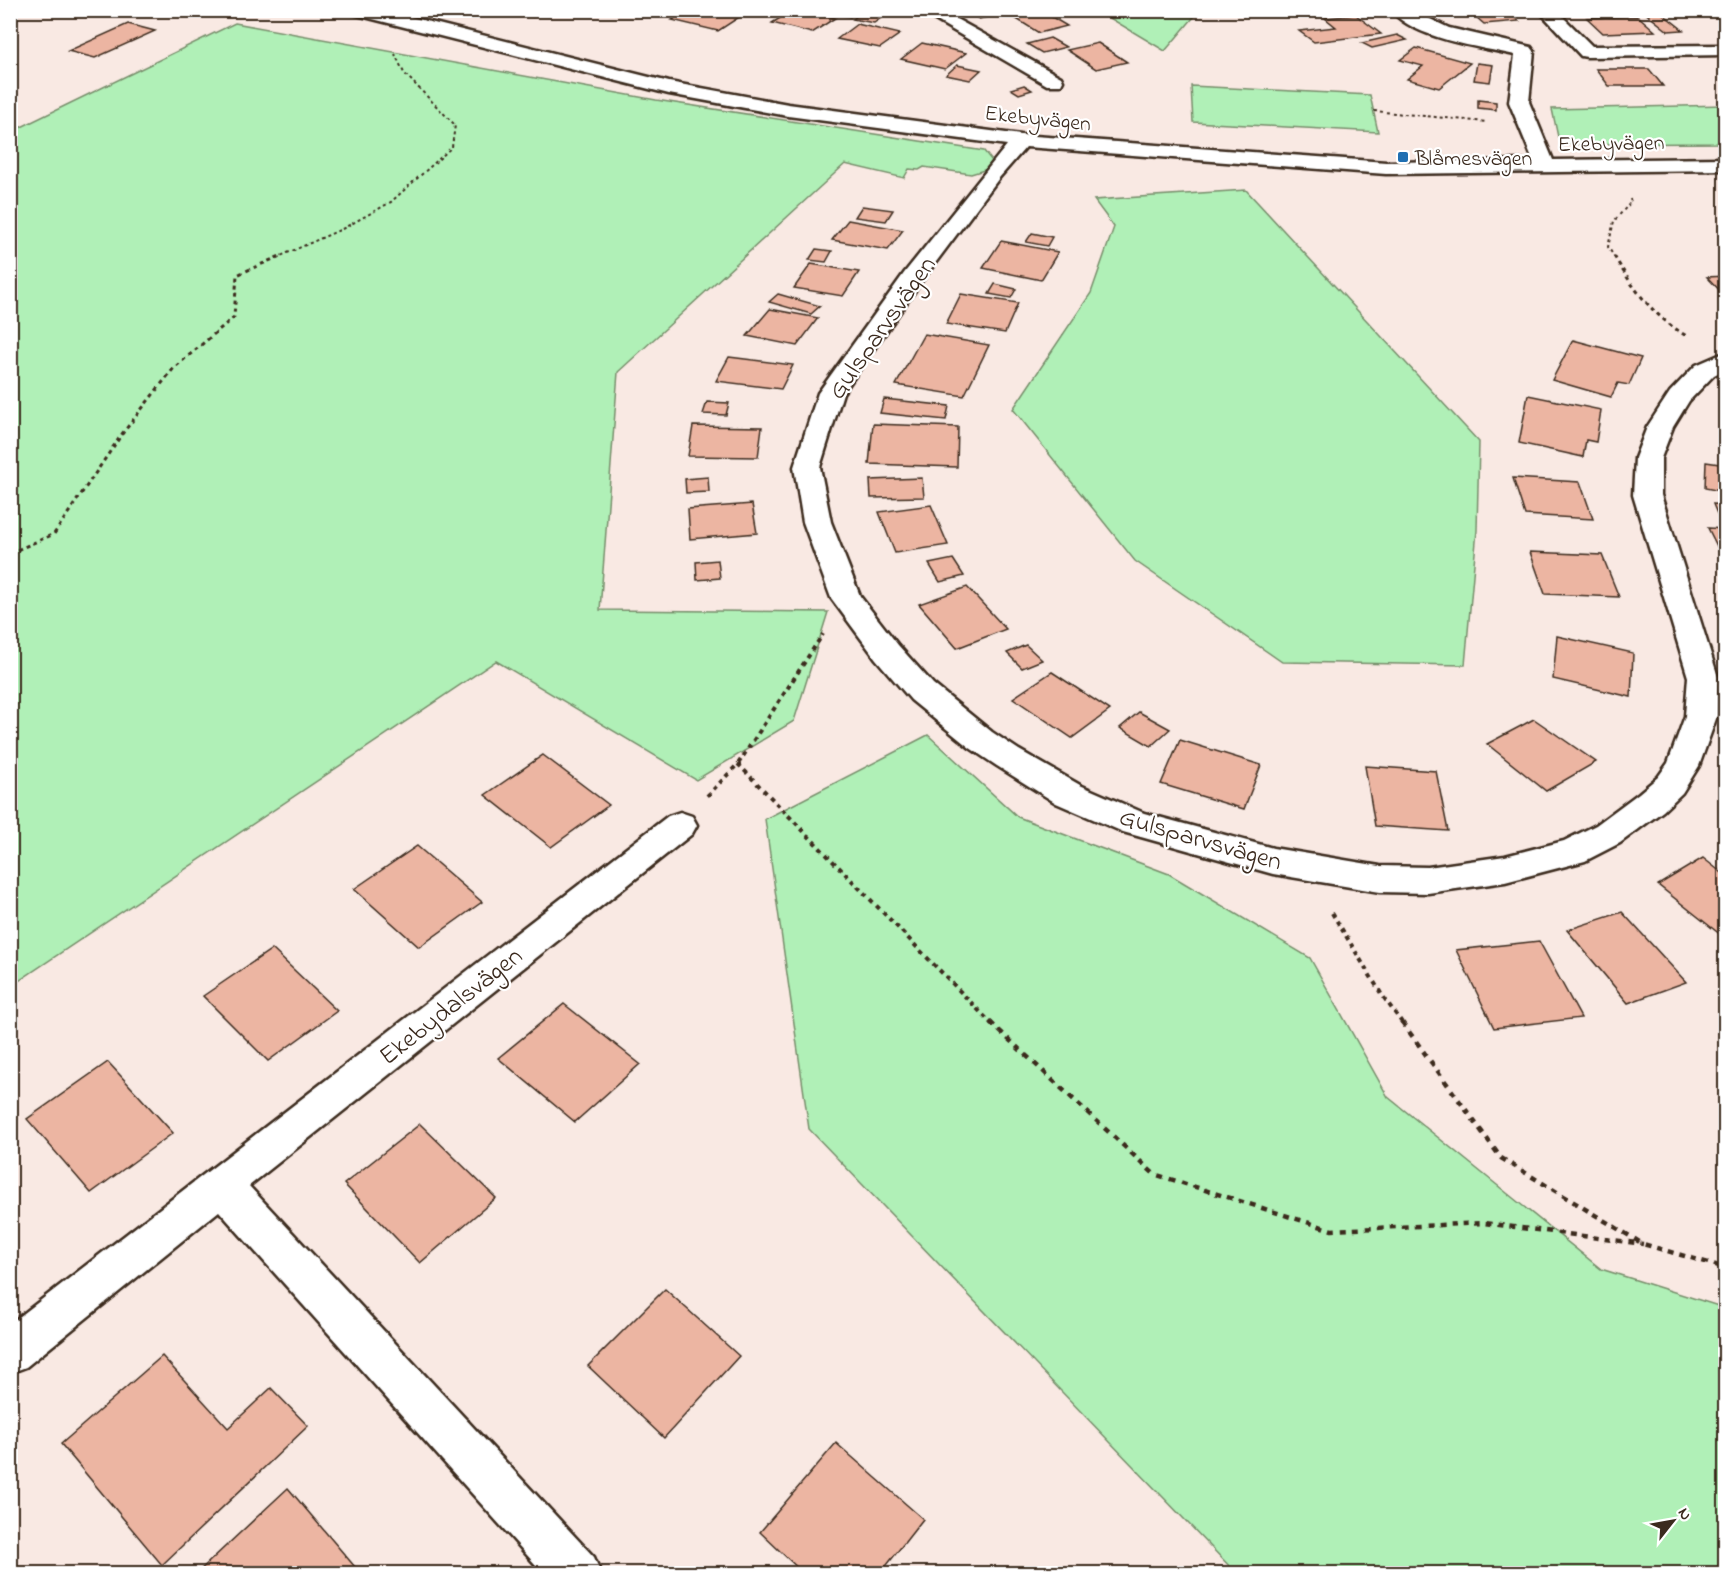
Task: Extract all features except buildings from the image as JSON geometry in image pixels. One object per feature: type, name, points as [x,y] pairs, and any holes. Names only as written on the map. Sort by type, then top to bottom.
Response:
[{"type":"street","name":"Ekebyvägen","points":[[359,10],[669,88],[788,110],[1021,141],[1386,168],[1725,164]]},
{"type":"street","points":[[926,10],[1027,72],[1054,81]]},
{"type":"street","points":[[1399,10],[1406,16],[1438,29],[1525,51],[1546,51]]},
{"type":"street","points":[[1546,10],[1587,52]]},
{"type":"street","points":[[412,25],[440,11]]},
{"type":"street","points":[[1566,51],[1725,50]]},
{"type":"street","points":[[1525,51],[1519,102],[1546,167]]},
{"type":"street","name":"Gulsparvsvägen","points":[[1021,141],[992,174],[913,277],[831,393],[807,468],[817,522],[846,598],[887,652],[922,692],[981,740],[1008,758],[1068,794],[1136,823],[1273,861],[1380,879],[1428,880],[1505,869],[1573,852],[1608,834],[1652,802],[1670,785],[1683,766],[1701,716],[1703,677],[1647,495],[1648,458],[1660,427],[1679,397],[1706,370],[1725,359]]},
{"type":"street","name":"Ekebydalsvägen","points":[[10,1352],[680,825]]},
{"type":"street","points":[[221,1184],[577,1574]]},
{"type":"path","points":[[10,553],[54,534],[122,434],[174,368],[234,317],[237,276],[342,229],[391,202],[452,147],[455,125],[404,73],[389,40],[412,25]]},
{"type":"path","points":[[1374,111],[1529,126]]},
{"type":"path","points":[[1602,165],[1631,202],[1614,221],[1608,247],[1638,296],[1676,330],[1696,341]]},
{"type":"path","points":[[680,825],[738,764],[846,598]]},
{"type":"path","points":[[738,764],[975,1008],[1154,1174],[1332,1230],[1484,1223],[1643,1244],[1725,1268]]},
{"type":"path","points":[[1273,861],[1333,914],[1382,995],[1501,1158],[1643,1244]]},
{"type":"green space","points":[[1098,11],[1199,11],[1165,51]]},
{"type":"green space","points":[[235,23],[656,100],[984,151],[992,161],[991,168],[971,174],[924,167],[919,170],[909,169],[904,178],[845,164],[618,372],[600,610],[828,612],[794,721],[696,780],[496,661],[11,986],[10,231],[13,229],[11,227],[11,132]]},
{"type":"green space","points":[[1191,86],[1370,95],[1378,132],[1193,122]]},
{"type":"green space","points":[[1725,105],[1725,143],[1565,144],[1558,137],[1552,109]]},
{"type":"green space","points":[[1246,190],[1479,442],[1477,530],[1465,665],[1282,662],[1135,561],[1013,409],[1091,293],[1114,227],[1094,200]]},
{"type":"green space","points":[[928,735],[1018,817],[1169,874],[1310,958],[1388,1097],[1601,1269],[1725,1308],[1725,1573],[1236,1573],[809,1129],[765,819]]},
{"type":"place","name":"Blåmesvägen","points":[[1403,157]]}]
